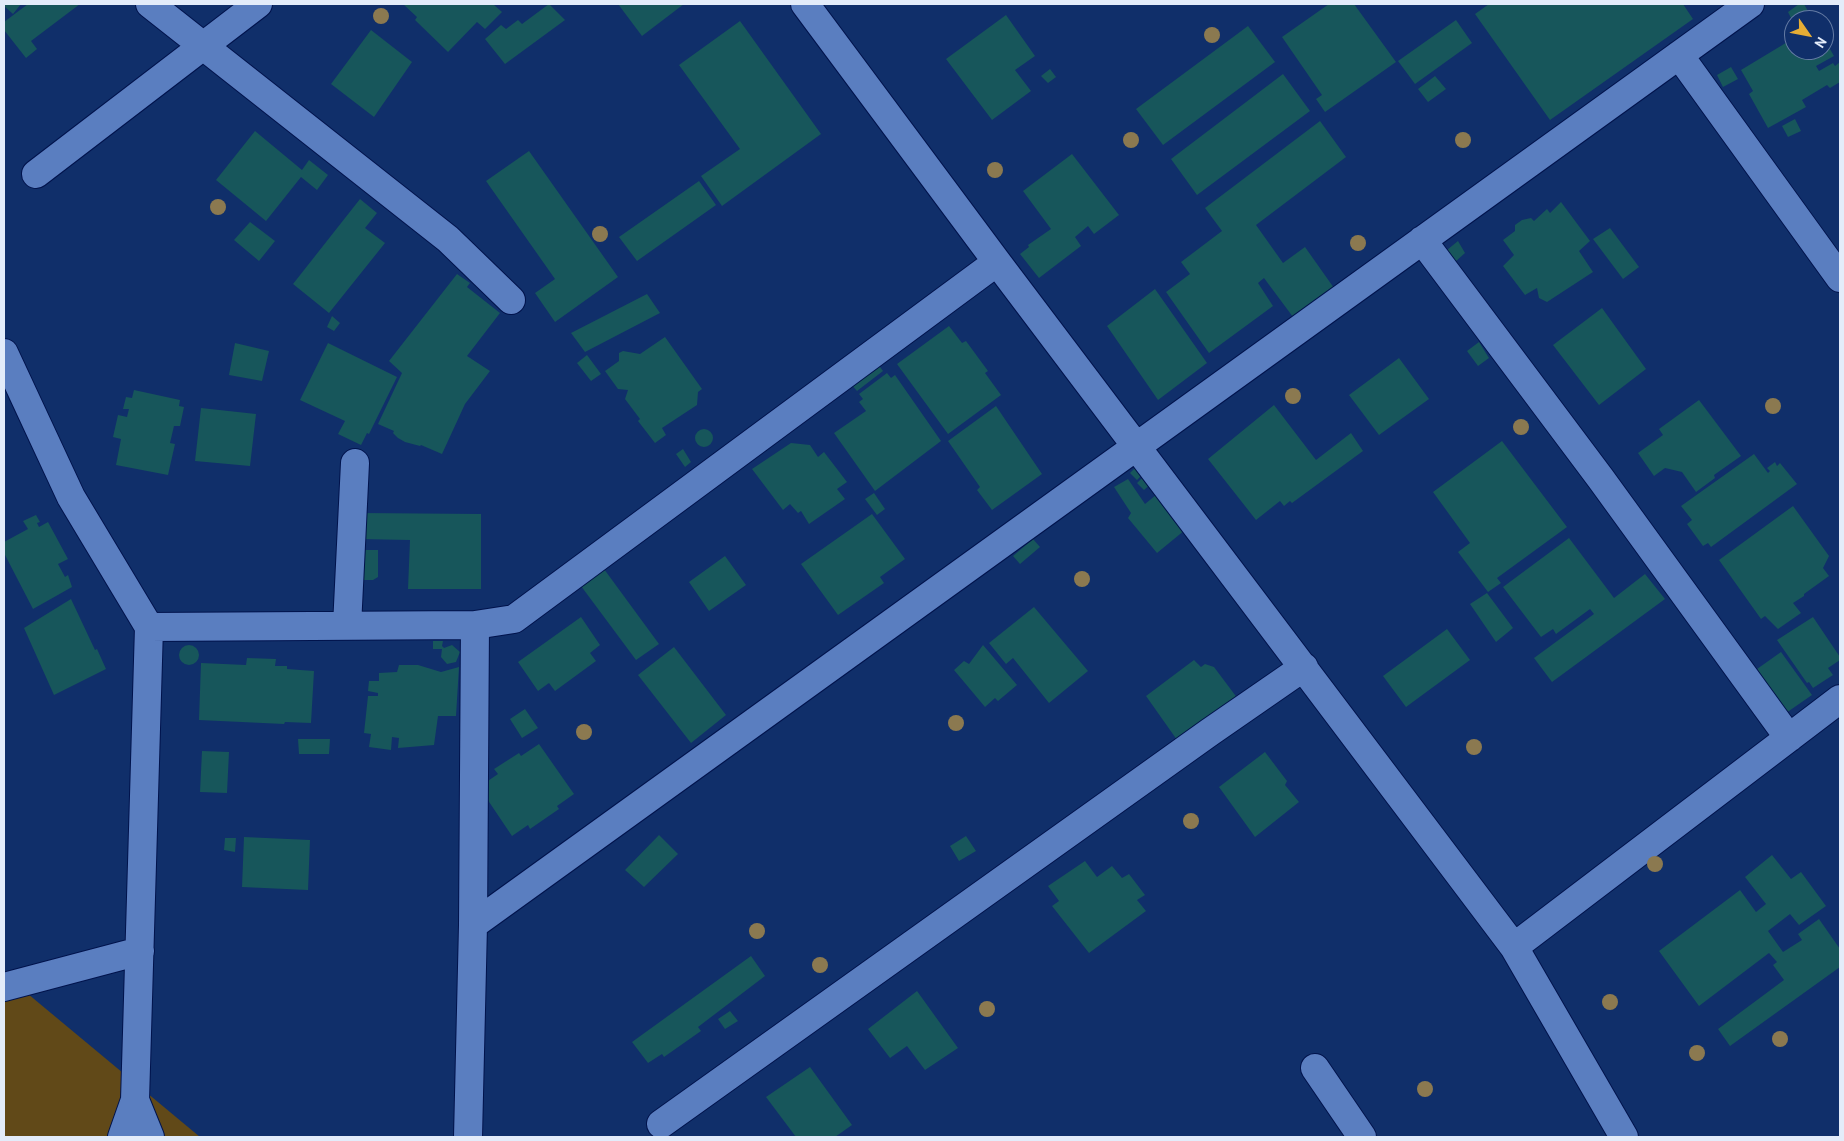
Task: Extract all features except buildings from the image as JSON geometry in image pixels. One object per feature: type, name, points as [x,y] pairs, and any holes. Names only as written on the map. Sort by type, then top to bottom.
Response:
[{"type":"street","points":[[150,4],[448,239],[511,300]]},
{"type":"street","points":[[36,174],[258,4]]},
{"type":"street","points":[[805,4],[997,262],[1514,947],[1624,1137]]},
{"type":"street","points":[[473,925],[1750,4]]},
{"type":"street","points":[[1679,55],[1840,278]]},
{"type":"street","points":[[1422,240],[1601,478],[1789,738]]},
{"type":"street","points":[[149,627],[475,625],[514,619],[997,262]]},
{"type":"street","points":[[4,353],[71,497],[149,627],[135,1100],[122,1137]]},
{"type":"street","points":[[347,626],[355,463]]},
{"type":"street","points":[[468,1137],[473,925],[475,625]]},
{"type":"street","points":[[661,1124],[1210,732],[1304,668]]},
{"type":"street","points":[[1514,947],[1840,699]]},
{"type":"street","points":[[4,987],[140,951]]},
{"type":"street","points":[[1315,1068],[1362,1137]]},
{"type":"street","points":[[135,1100],[150,1137]]},
{"type":"shaded area","points":[[4,974],[200,1137],[4,1137]]}]
